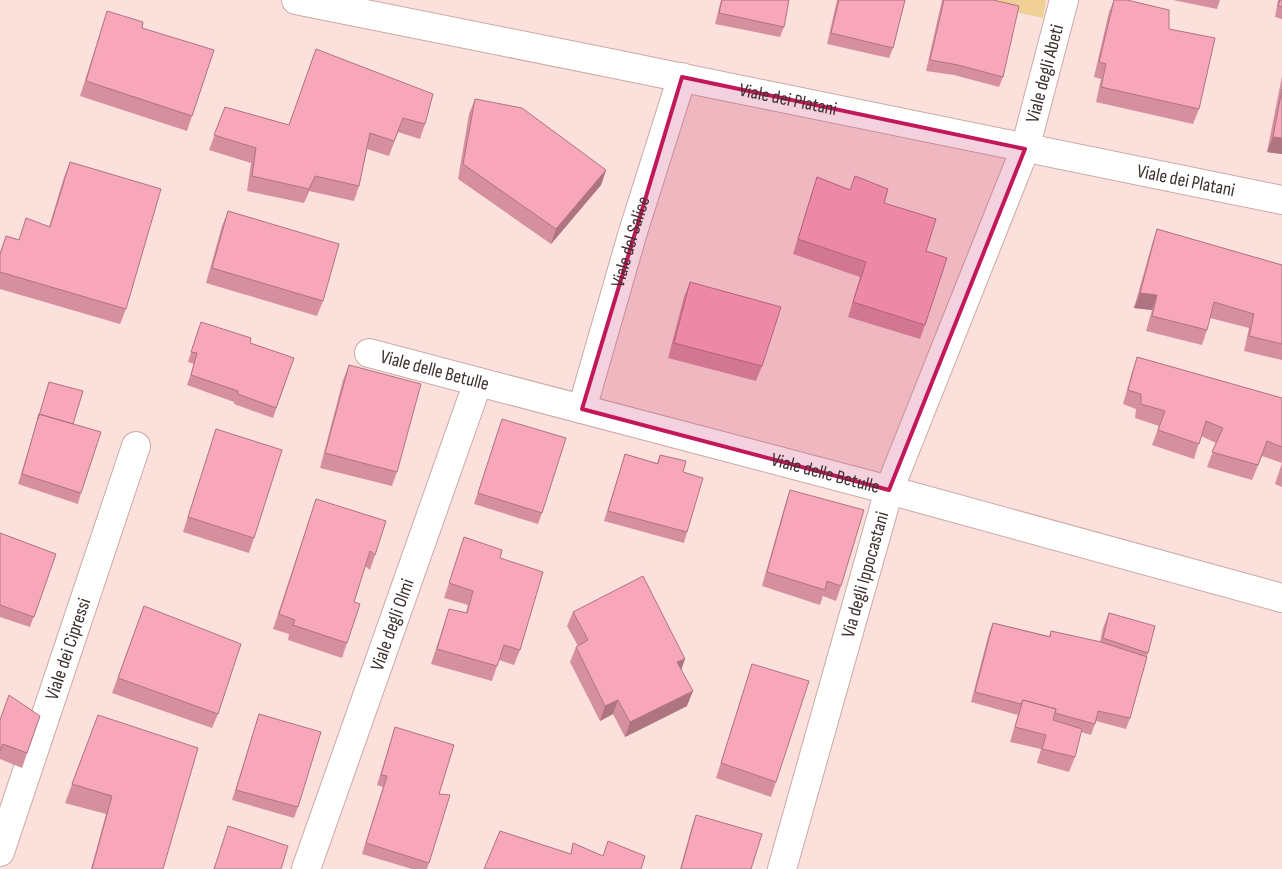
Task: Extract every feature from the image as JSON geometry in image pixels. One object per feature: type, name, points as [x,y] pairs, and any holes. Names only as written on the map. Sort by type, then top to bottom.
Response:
[{"type":"street","name":"Viale dei Platani","points":[[296,0],[1282,200]]},
{"type":"street","name":"Viale degli Abeti","points":[[1025,149],[1064,0]]},
{"type":"street","name":"Viale del Salice","points":[[582,409],[632,232],[682,77]]},
{"type":"street","name":"Via degli Ippocastani","points":[[782,869],[889,490],[1025,149]]},
{"type":"street","name":"Viale delle Betulle","points":[[369,352],[889,490],[1282,598]]},
{"type":"street","name":"Viale degli Olmi","points":[[306,869],[478,382]]},
{"type":"street","name":"Viale dei Cipressi","points":[[0,852],[136,446]]},
{"type":"highlighted area","points":[[682,77],[1025,149],[889,490],[582,409]]},
{"type":"shaded area","points":[[962,0],[1046,0],[1043,18]]},
{"type":"building","points":[[722,0],[789,0],[784,27],[719,13]]},
{"type":"building","points":[[839,0],[905,0],[893,48],[831,33]]},
{"type":"building","points":[[944,0],[993,0],[1019,6],[1003,77],[930,60]]},
{"type":"building","points":[[1114,0],[1127,0],[1169,10],[1169,29],[1215,38],[1199,109],[1101,87],[1106,64],[1099,62]]},
{"type":"building","points":[[1280,0],[1282,0],[1282,7],[1278,6]]},
{"type":"building","points":[[107,11],[143,22],[142,28],[214,50],[192,116],[86,81]]},
{"type":"building","points":[[316,49],[433,94],[425,124],[403,118],[394,141],[370,133],[359,186],[315,176],[309,189],[252,176],[256,148],[214,135],[225,107],[289,125]]},
{"type":"building","points":[[1282,89],[1282,138],[1273,137]]},
{"type":"building","points":[[475,99],[522,108],[606,170],[556,229],[463,164]]},
{"type":"building","points":[[70,162],[161,189],[126,309],[0,272],[0,255],[6,236],[19,240],[26,218],[50,227]]},
{"type":"building","points":[[855,176],[888,189],[884,203],[936,219],[926,251],[947,258],[925,325],[853,302],[866,262],[798,239],[817,177],[850,190]]},
{"type":"building","points":[[228,211],[339,244],[323,301],[212,268]]},
{"type":"building","points":[[1157,229],[1282,265],[1282,344],[1249,336],[1254,314],[1214,302],[1207,330],[1152,316],[1157,295],[1140,293]]},
{"type":"building","points":[[690,282],[781,307],[762,366],[674,343]]},
{"type":"building","points":[[201,322],[251,338],[250,343],[294,358],[276,408],[238,394],[238,391],[191,375],[197,353],[191,352]]},
{"type":"building","points":[[1137,357],[1282,398],[1282,447],[1267,441],[1258,465],[1212,452],[1223,428],[1206,421],[1199,444],[1158,430],[1165,411],[1141,404],[1141,394],[1128,390]]},
{"type":"building","points":[[349,365],[421,384],[397,472],[325,453]]},
{"type":"building","points":[[49,382],[83,391],[73,424],[39,414]]},
{"type":"building","points":[[39,414],[101,432],[81,493],[22,474]]},
{"type":"building","points":[[502,419],[566,438],[542,513],[478,493]]},
{"type":"building","points":[[216,429],[282,450],[254,538],[188,517]]},
{"type":"building","points":[[625,454],[658,464],[660,455],[686,461],[683,472],[703,478],[687,532],[608,511]]},
{"type":"building","points":[[790,490],[864,510],[841,586],[827,581],[825,590],[767,572]]},
{"type":"building","points":[[316,499],[386,521],[375,555],[370,551],[354,602],[360,604],[347,643],[293,625],[295,620],[279,614]]},
{"type":"building","points":[[0,533],[56,554],[34,617],[0,605]]},
{"type":"building","points":[[464,537],[502,550],[500,558],[543,572],[520,650],[504,645],[497,666],[437,649],[449,609],[467,613],[473,591],[449,583]]},
{"type":"building","points":[[643,576],[685,659],[677,662],[693,691],[630,722],[618,700],[605,706],[576,647],[588,640],[573,612]]},
{"type":"building","points":[[144,606],[241,644],[218,714],[118,678]]},
{"type":"building","points":[[1109,613],[1155,626],[1148,653],[1103,638]]},
{"type":"building","points":[[993,623],[1050,637],[1051,631],[1101,642],[1147,657],[1130,718],[1098,711],[1095,724],[1055,713],[1056,709],[1023,700],[1021,704],[975,692]]},
{"type":"building","points":[[752,664],[809,681],[776,782],[721,763]]},
{"type":"building","points":[[9,695],[40,716],[27,753],[3,744],[0,751],[0,720]]},
{"type":"building","points":[[1023,700],[1056,709],[1053,720],[1082,729],[1075,757],[1042,749],[1046,735],[1015,727]]},
{"type":"building","points":[[259,714],[321,732],[298,807],[236,790]]},
{"type":"building","points":[[98,715],[198,748],[163,869],[92,869],[112,796],[72,784]]},
{"type":"building","points":[[395,727],[454,745],[439,794],[450,795],[429,863],[366,843],[387,776],[381,775]]},
{"type":"building","points":[[696,815],[762,834],[751,869],[681,869]]},
{"type":"building","points":[[228,826],[288,846],[281,869],[214,869]]},
{"type":"building","points":[[500,831],[571,854],[573,843],[603,856],[608,841],[645,856],[641,869],[484,869]]}]
